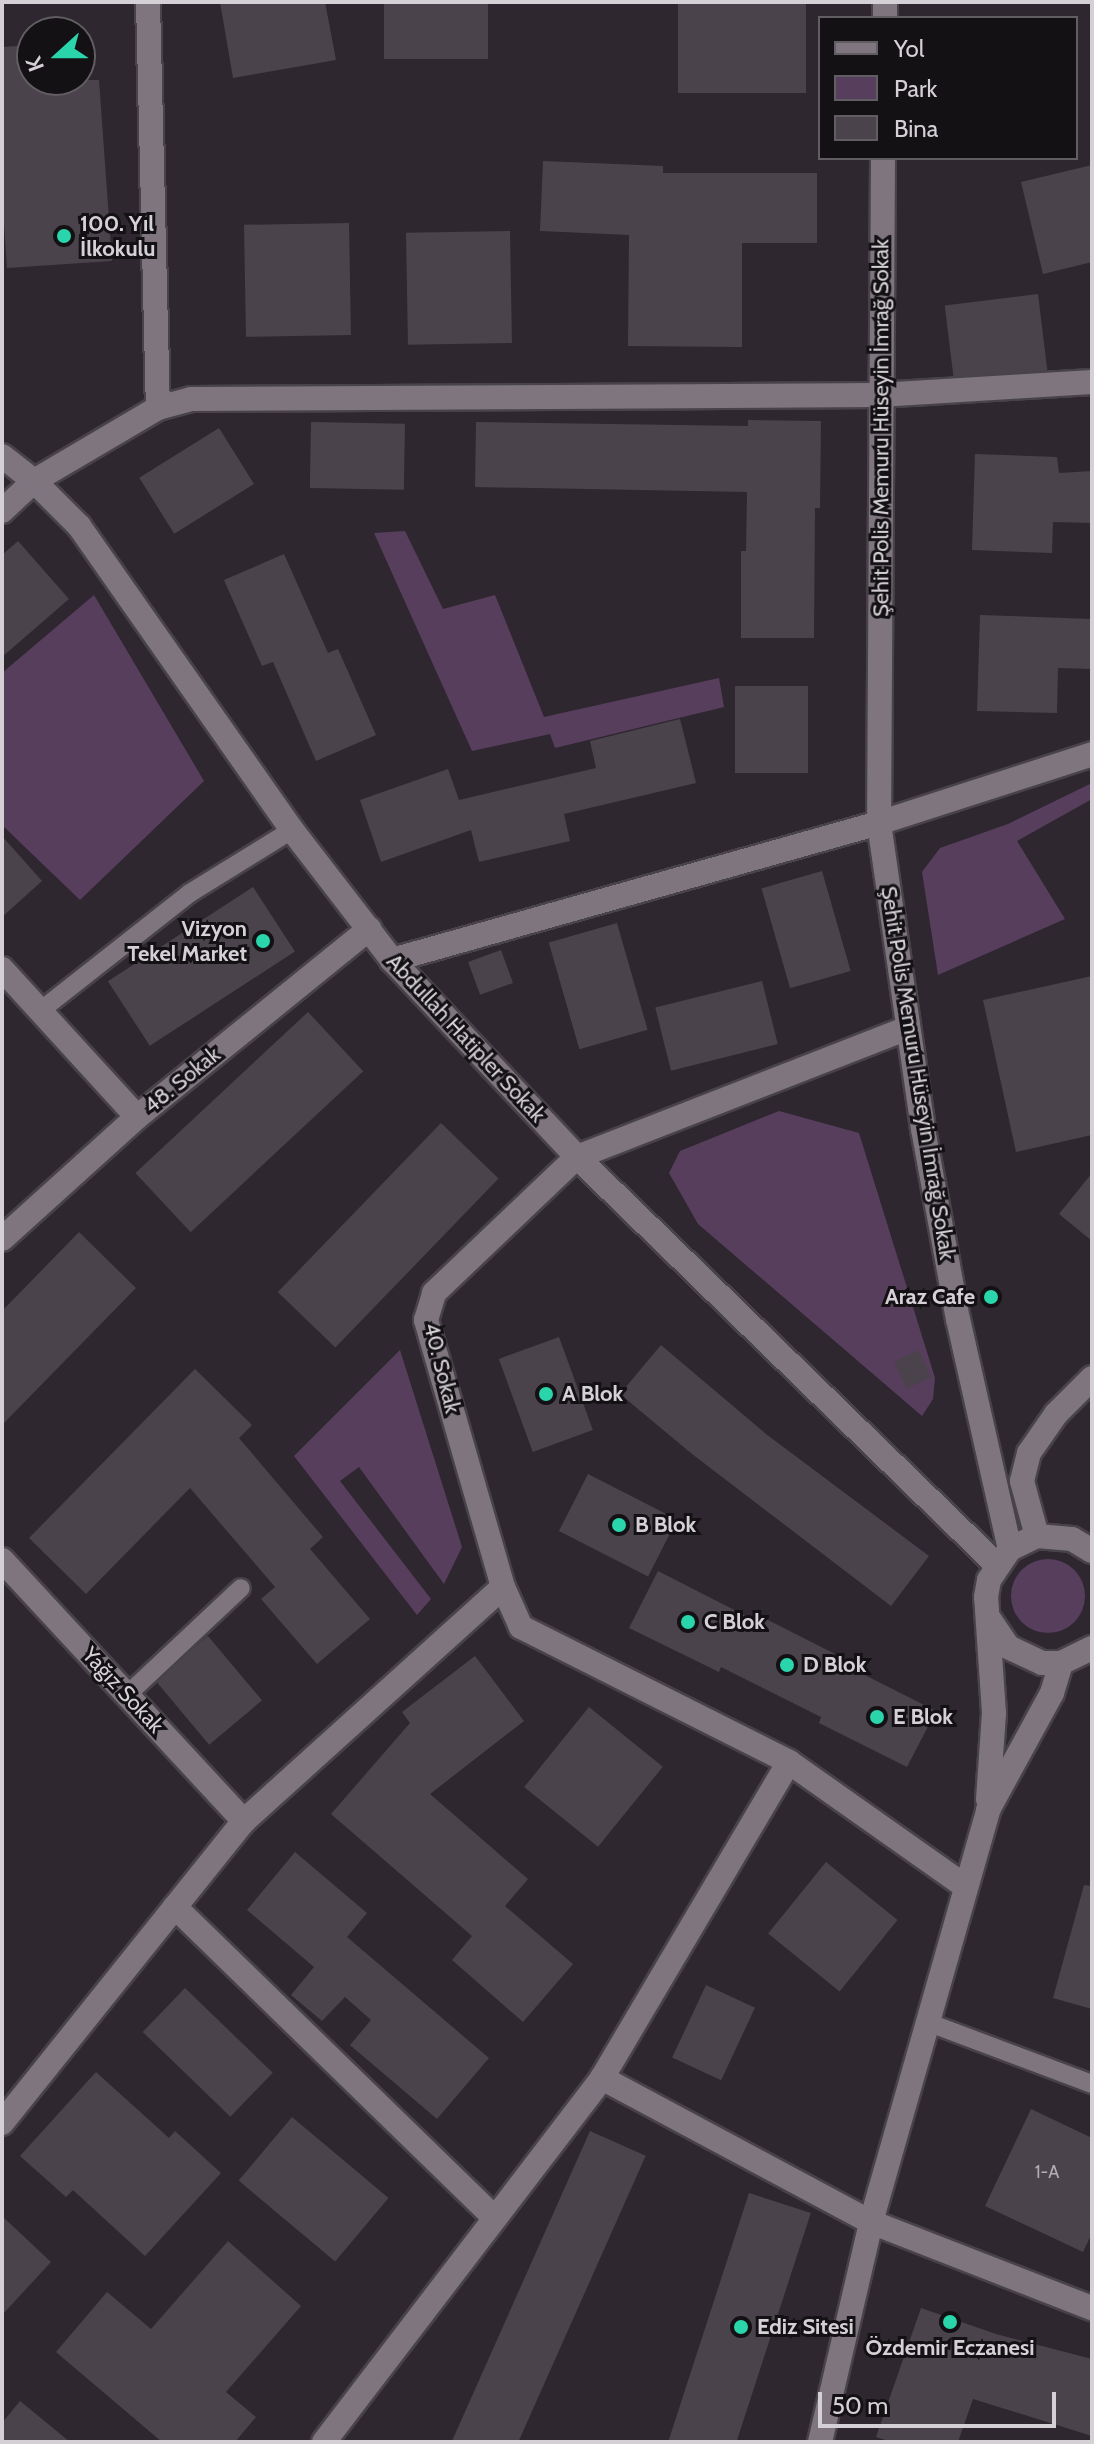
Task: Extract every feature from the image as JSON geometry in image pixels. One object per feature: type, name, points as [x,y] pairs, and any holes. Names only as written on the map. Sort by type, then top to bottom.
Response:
[{"type":"street","points":[[148,2],[158,408]]},
{"type":"street","name":"Şehit Polis Memuru Hüseyin İmrağ Sokak","points":[[883,160],[879,395],[879,823],[906,1029],[1003,1557]]},
{"type":"street","points":[[2,511],[34,481],[158,408],[191,399],[879,395],[1092,382]]},
{"type":"street","name":"Abdullah Hatipler Sokak","points":[[2,456],[34,481],[79,526],[292,830],[392,960],[577,1157],[1003,1557]]},
{"type":"street","points":[[392,960],[879,823],[1092,754]]},
{"type":"street","name":"48. Sokak","points":[[2,1239],[137,1117],[369,929]]},
{"type":"street","points":[[2,969],[137,1117]]},
{"type":"street","points":[[577,1157],[906,1029]]},
{"type":"street","name":"40. Sokak","points":[[577,1157],[434,1293],[426,1320],[503,1587],[521,1627],[789,1762],[965,1886]]},
{"type":"street","points":[[1037,1536],[1022,1481],[1029,1453],[1056,1414],[1092,1378]]},
{"type":"street","points":[[988,1810],[994,1676],[988,1614],[989,1580],[1003,1557],[1037,1536],[1072,1539],[1092,1551]]},
{"type":"street","name":"Yağız Sokak","points":[[2,1560],[244,1821]]},
{"type":"street","points":[[2,2123],[244,1821],[503,1587]]},
{"type":"street","points":[[988,1614],[995,1632],[1008,1647],[1033,1660],[1061,1663],[1092,1648]]},
{"type":"street","points":[[820,2442],[871,2222],[988,1810],[1052,1693],[1061,1663]]},
{"type":"street","points":[[324,2442],[602,2078],[789,1762]]},
{"type":"street","points":[[175,1907],[495,2218]]},
{"type":"street","points":[[602,2078],[871,2222],[1092,2308]]},
{"type":"lane","points":[[40,1011],[190,893],[292,830]]},
{"type":"lane","points":[[127,1695],[241,1588]]},
{"type":"lane","points":[[927,2022],[1092,2084]]},
{"type":"green space","points":[[405,531],[443,609],[495,595],[544,717],[719,678],[724,707],[555,748],[550,734],[472,751],[374,533]]},
{"type":"green space","points":[[94,595],[204,781],[80,900],[2,825],[2,673]]},
{"type":"green space","points":[[1092,783],[1092,799],[1017,841],[1065,919],[938,975],[922,872],[940,848],[1008,824]]},
{"type":"green space","points":[[779,1111],[859,1133],[935,1378],[933,1399],[922,1416],[698,1224],[669,1173],[680,1151]]},
{"type":"green space","points":[[400,1350],[462,1547],[444,1584],[359,1467],[340,1481],[431,1599],[417,1615],[294,1456]]},
{"type":"green space","points":[[1048,1559],[1069,1565],[1079,1575],[1085,1596],[1079,1617],[1069,1627],[1048,1633],[1027,1627],[1017,1617],[1011,1596],[1017,1575],[1027,1565]]},
{"type":"building","points":[[220,2],[325,2],[336,60],[233,78]]},
{"type":"building","points":[[384,2],[488,2],[488,59],[384,59]]},
{"type":"building","points":[[678,2],[806,2],[806,93],[678,93]]},
{"type":"building","points":[[16,46],[16,96],[96,96],[96,80],[99,80],[112,261],[7,268],[2,194],[2,47]]},
{"type":"building","points":[[543,161],[663,166],[663,173],[817,173],[817,243],[742,243],[742,347],[628,346],[629,235],[540,231]]},
{"type":"building","points":[[1092,165],[1092,262],[1043,274],[1021,182]]},
{"type":"building","points":[[349,223],[351,335],[246,337],[244,225]]},
{"type":"building","points":[[510,231],[512,343],[408,345],[406,233]]},
{"type":"building","points":[[1038,294],[1047,370],[954,382],[945,305]]},
{"type":"building","points":[[748,420],[821,421],[820,508],[815,508],[814,638],[741,638],[741,551],[746,551],[747,492],[475,487],[476,422],[748,426]]},
{"type":"building","points":[[311,422],[405,424],[404,490],[310,488]]},
{"type":"building","points":[[219,428],[254,484],[174,534],[139,478]]},
{"type":"building","points":[[975,454],[1057,457],[1059,473],[1092,471],[1092,523],[1053,522],[1052,553],[972,550]]},
{"type":"building","points":[[18,541],[69,599],[2,657],[2,555]]},
{"type":"building","points":[[284,554],[328,653],[338,649],[376,735],[316,761],[273,662],[262,666],[224,580]]},
{"type":"building","points":[[980,615],[1092,619],[1092,669],[1058,668],[1057,713],[977,711]]},
{"type":"building","points":[[735,686],[808,686],[808,773],[735,773]]},
{"type":"building","points":[[680,719],[696,783],[564,814],[570,841],[479,862],[471,830],[381,862],[360,800],[448,769],[459,800],[596,768],[590,741]]},
{"type":"building","points":[[2,836],[42,881],[2,917]]},
{"type":"building","points":[[822,871],[851,971],[790,988],[761,888]]},
{"type":"building","points":[[253,887],[295,952],[150,1046],[108,981]]},
{"type":"building","points":[[617,923],[648,1030],[579,1049],[549,943]]},
{"type":"building","points":[[501,950],[513,983],[480,995],[468,962]]},
{"type":"building","points":[[1092,976],[1092,1135],[1016,1152],[983,1000]]},
{"type":"building","points":[[762,981],[778,1044],[671,1071],[655,1008]]},
{"type":"building","points":[[308,1012],[363,1071],[191,1232],[135,1173]]},
{"type":"building","points":[[441,1123],[499,1179],[335,1348],[278,1292]]},
{"type":"building","points":[[1092,1173],[1092,1241],[1059,1214]]},
{"type":"building","points":[[79,1232],[136,1288],[2,1425],[2,1311]]},
{"type":"building","name":"A Blok","points":[[559,1337],[593,1430],[533,1452],[499,1359]]},
{"type":"building","points":[[661,1345],[766,1434],[929,1556],[891,1606],[692,1454],[620,1394]]},
{"type":"building","points":[[919,1350],[931,1377],[907,1388],[894,1361]]},
{"type":"building","points":[[195,1369],[252,1425],[239,1438],[323,1537],[310,1549],[370,1619],[317,1664],[261,1599],[275,1587],[190,1488],[86,1594],[29,1538]]},
{"type":"building","name":"B Blok","points":[[588,1474],[677,1519],[648,1576],[559,1531]]},
{"type":"building","points":[[658,1571],[754,1620],[756,1614],[845,1659],[843,1664],[936,1711],[907,1767],[819,1723],[821,1717],[721,1667],[719,1672],[629,1628]]},
{"type":"building","points":[[208,1636],[262,1700],[209,1745],[155,1680]]},
{"type":"building","points":[[475,1656],[524,1721],[430,1794],[528,1879],[505,1906],[573,1964],[523,2022],[452,1960],[472,1936],[331,1814],[410,1723],[402,1712]]},
{"type":"building","points":[[589,1707],[663,1767],[598,1847],[524,1787]]},
{"type":"building","points":[[295,1852],[367,1913],[347,1937],[489,2058],[437,2119],[350,2045],[371,2020],[345,1997],[322,2021],[291,1995],[314,1967],[247,1910]]},
{"type":"building","points":[[826,1862],[897,1920],[840,1991],[768,1933]]},
{"type":"building","points":[[1084,1885],[1092,1886],[1092,2009],[1053,1998]]},
{"type":"building","points":[[706,1985],[755,2008],[721,2080],[672,2058]]},
{"type":"building","points":[[185,1988],[273,2073],[230,2117],[143,2032]]},
{"type":"building","points":[[96,2072],[169,2138],[175,2131],[221,2173],[145,2256],[73,2190],[66,2197],[20,2156]]},
{"type":"building","points":[[1031,2109],[1092,2138],[1092,2233],[1083,2252],[985,2206]]},
{"type":"building","points":[[292,2117],[389,2198],[335,2262],[239,2181]]},
{"type":"building","points":[[590,2131],[646,2156],[518,2442],[452,2441]]},
{"type":"building","name":"Ediz Sitesi","points":[[749,2193],[811,2213],[736,2442],[668,2441]]},
{"type":"building","points":[[2,2216],[51,2262],[2,2315]]},
{"type":"building","points":[[228,2241],[301,2306],[226,2392],[256,2417],[235,2442],[162,2442],[56,2352],[107,2292],[151,2329]]},
{"type":"building","points":[[921,2308],[996,2334],[1092,2359],[1092,2436],[973,2399],[958,2442],[892,2442],[876,2437]]},
{"type":"building","points":[[20,2401],[70,2442],[2,2442],[2,2423]]},
{"type":"place","name":"100. Yıl İlkokulu","points":[[64,236]]},
{"type":"place","name":"Vizyon Tekel Market","points":[[263,941]]},
{"type":"place","name":"Araz Cafe","points":[[991,1297]]},
{"type":"place","name":"A Blok","points":[[546,1394]]},
{"type":"place","name":"B Blok","points":[[619,1525]]},
{"type":"place","name":"C Blok","points":[[688,1622]]},
{"type":"place","name":"D Blok","points":[[787,1665]]},
{"type":"place","name":"E Blok","points":[[877,1717]]},
{"type":"place","name":"Özdemir Eczanesi","points":[[950,2322]]},
{"type":"place","name":"Ediz Sitesi","points":[[741,2327]]}]
